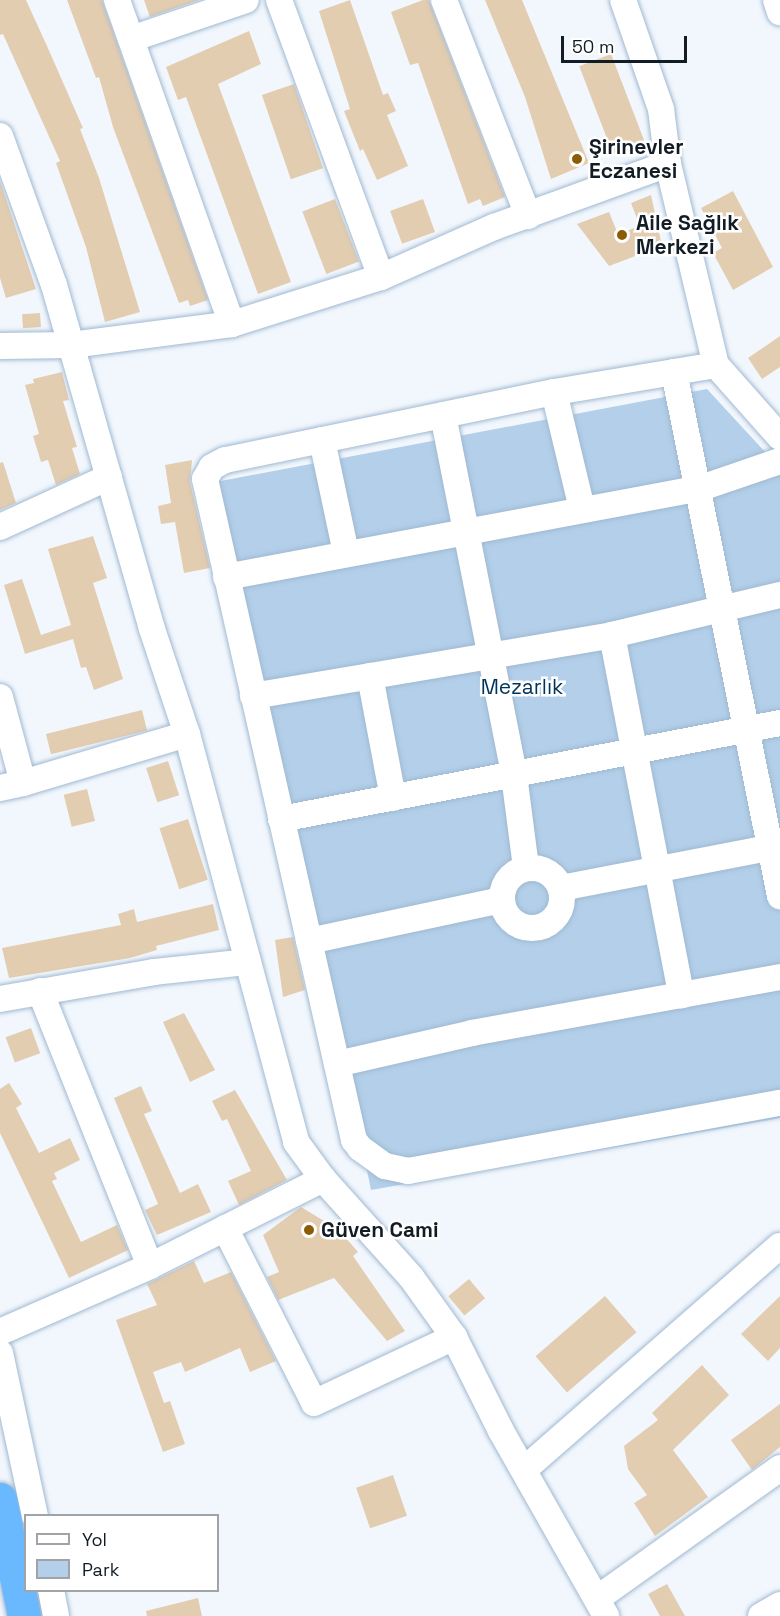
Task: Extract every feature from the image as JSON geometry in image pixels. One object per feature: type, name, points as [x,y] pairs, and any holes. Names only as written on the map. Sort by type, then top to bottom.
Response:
[{"type":"highway","points":[[0,1499],[24,1616]]},
{"type":"street","points":[[117,0],[232,324]]},
{"type":"street","points":[[131,39],[246,0]]},
{"type":"street","points":[[279,0],[381,277]]},
{"type":"street","points":[[444,0],[528,216]]},
{"type":"street","points":[[623,0],[661,109],[668,165],[716,365],[780,437]]},
{"type":"street","points":[[776,0],[780,12]]},
{"type":"street","points":[[0,136],[71,345],[187,734],[296,1142],[323,1179],[411,1277],[454,1337],[501,1431],[526,1468],[602,1607],[780,1468]]},
{"type":"street","points":[[0,346],[71,345],[232,324],[381,277],[528,216],[668,165]]},
{"type":"street","points":[[716,365],[554,392],[225,460],[207,473],[205,479],[354,1140],[374,1160],[408,1171],[780,1103]]},
{"type":"street","points":[[674,372],[746,729],[775,847],[780,896]]},
{"type":"street","points":[[554,392],[582,509]]},
{"type":"street","points":[[444,415],[514,775],[526,868]]},
{"type":"street","points":[[322,440],[346,553]]},
{"type":"street","points":[[226,577],[466,530],[698,489],[761,471],[780,461]]},
{"type":"street","points":[[0,527],[109,477]]},
{"type":"street","points":[[253,696],[612,635],[723,612],[780,595]]},
{"type":"street","points":[[612,635],[681,995]]},
{"type":"street","points":[[370,676],[393,798]]},
{"type":"street","points":[[0,697],[12,786],[187,734]]},
{"type":"street","points":[[281,819],[780,723]]},
{"type":"street","points":[[561,888],[775,847]]},
{"type":"street","points":[[526,868],[544,870],[561,888],[558,913],[537,927],[513,921],[502,900],[511,877],[526,868]]},
{"type":"street","points":[[309,941],[502,900]]},
{"type":"street","points":[[0,999],[40,991],[247,962]]},
{"type":"street","points":[[337,1064],[472,1033],[780,977]]},
{"type":"street","points":[[40,991],[150,1266]]},
{"type":"street","points":[[0,1332],[150,1266],[323,1179]]},
{"type":"street","points":[[225,1228],[314,1403],[454,1337]]},
{"type":"street","points":[[526,1468],[780,1246]]},
{"type":"street","points":[[0,1353],[35,1514]]},
{"type":"street","points":[[51,1592],[56,1616]]},
{"type":"street","points":[[761,1616],[780,1605]]},
{"type":"green space","name":"Mezarlık","points":[[707,389],[780,468],[780,1118],[371,1190],[336,1018],[205,484]]},
{"type":"building","points":[[0,0],[26,0],[47,46],[83,128],[80,129],[99,178],[140,312],[105,322],[86,247],[56,163],[60,161],[3,34],[0,35]]},
{"type":"building","points":[[67,0],[102,0],[208,300],[190,306],[188,300],[179,303],[113,127],[99,77],[96,78]]},
{"type":"building","points":[[144,0],[199,0],[150,17]]},
{"type":"building","points":[[350,0],[383,95],[388,93],[396,111],[387,115],[408,166],[377,180],[363,149],[360,151],[344,111],[350,109],[319,11]]},
{"type":"building","points":[[423,0],[429,0],[505,197],[483,206],[480,199],[468,204],[418,63],[410,65],[391,12]]},
{"type":"building","points":[[485,0],[522,0],[589,163],[551,179],[525,97]]},
{"type":"building","points":[[249,31],[261,64],[218,84],[291,282],[258,294],[186,97],[178,100],[166,67]]},
{"type":"building","points":[[611,54],[645,142],[613,154],[579,66]]},
{"type":"building","points":[[294,84],[323,168],[291,179],[262,95]]},
{"type":"building","points":[[0,181],[36,289],[6,298],[0,278]]},
{"type":"building","points":[[733,191],[773,267],[733,290],[713,253],[722,248],[701,208]]},
{"type":"building","name":"Aile Sağlık Merkezi","points":[[651,195],[662,246],[609,266],[577,224],[609,212],[618,234],[640,226],[631,203]]},
{"type":"building","points":[[335,199],[359,262],[326,274],[302,212]]},
{"type":"building","points":[[423,199],[435,232],[402,244],[390,211]]},
{"type":"building","points":[[40,313],[41,327],[23,328],[22,314]]},
{"type":"building","points":[[780,336],[780,367],[762,379],[748,358]]},
{"type":"building","points":[[62,372],[69,400],[63,401],[77,447],[72,448],[80,474],[56,485],[48,460],[41,462],[33,436],[39,434],[25,385],[34,383],[33,379]]},
{"type":"building","points":[[192,460],[190,482],[210,568],[184,573],[175,522],[161,524],[158,506],[171,503],[165,465]]},
{"type":"building","points":[[3,462],[16,503],[0,510],[0,463]]},
{"type":"building","points":[[93,536],[107,578],[93,583],[123,679],[94,690],[86,667],[81,668],[73,639],[25,654],[4,585],[22,579],[41,635],[71,625],[48,549]]},
{"type":"building","points":[[142,710],[147,730],[51,754],[46,734]]},
{"type":"building","points":[[168,761],[179,795],[157,802],[146,768]]},
{"type":"building","points":[[87,789],[95,821],[72,827],[64,795]]},
{"type":"building","points":[[188,819],[208,880],[179,889],[159,828]]},
{"type":"building","points":[[213,904],[219,930],[156,946],[157,950],[130,958],[9,978],[2,948],[121,925],[118,914],[134,909],[137,922]]},
{"type":"building","points":[[293,937],[305,990],[283,997],[275,940]]},
{"type":"building","points":[[184,1013],[215,1070],[190,1082],[163,1022]]},
{"type":"building","points":[[31,1028],[40,1053],[15,1063],[6,1037]]},
{"type":"building","points":[[9,1083],[22,1104],[16,1108],[39,1153],[70,1138],[80,1160],[54,1173],[57,1179],[52,1181],[81,1242],[117,1225],[128,1250],[69,1278],[0,1133],[0,1089]]},
{"type":"building","points":[[141,1086],[152,1111],[144,1114],[180,1193],[198,1184],[211,1212],[157,1235],[145,1210],[158,1204],[114,1098]]},
{"type":"building","points":[[235,1090],[287,1180],[239,1205],[228,1181],[251,1171],[227,1119],[222,1121],[212,1101]]},
{"type":"building","points":[[301,1207],[339,1230],[358,1252],[353,1256],[405,1331],[387,1341],[334,1278],[278,1300],[267,1277],[279,1272],[263,1235]]},
{"type":"building","points":[[194,1261],[204,1283],[231,1272],[276,1361],[250,1372],[240,1348],[185,1372],[181,1362],[153,1372],[164,1403],[170,1401],[185,1444],[163,1452],[116,1320],[157,1305],[147,1284]]},
{"type":"building","points":[[469,1279],[485,1298],[464,1316],[448,1296]]},
{"type":"building","points":[[605,1296],[636,1332],[567,1393],[536,1356]]},
{"type":"building","points":[[780,1296],[780,1348],[768,1361],[741,1334]]},
{"type":"building","points":[[702,1365],[729,1395],[673,1450],[708,1497],[655,1536],[634,1503],[647,1495],[628,1469],[624,1446],[658,1420],[652,1413]]},
{"type":"building","points":[[780,1404],[780,1447],[752,1470],[731,1440]]},
{"type":"building","points":[[393,1475],[407,1516],[370,1528],[356,1488]]},
{"type":"building","points":[[667,1584],[685,1616],[660,1616],[648,1594]]},
{"type":"building","points":[[198,1598],[202,1616],[147,1616],[146,1611]]},
{"type":"place","name":"Şirinevler Eczanesi","points":[[577,159]]},
{"type":"place","name":"Aile Sağlık Merkezi","points":[[622,235]]},
{"type":"place","name":"Güven Cami","points":[[309,1230]]}]
